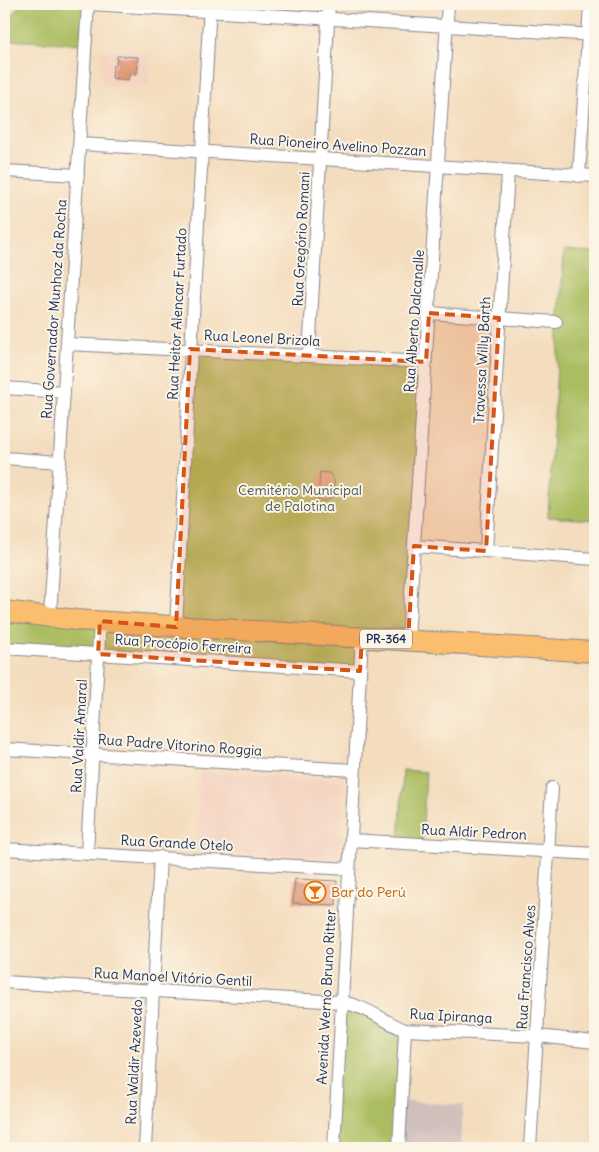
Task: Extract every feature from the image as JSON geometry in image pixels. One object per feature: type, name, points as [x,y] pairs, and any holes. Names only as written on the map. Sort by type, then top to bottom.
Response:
[{"type":"main road","name":"PR-364","points":[[4,610],[100,621],[176,627],[595,652]]},
{"type":"street","points":[[90,4],[210,7],[328,18],[592,35]]},
{"type":"street","name":"Rua Governador Munhoz da Rocha","points":[[50,616],[90,4]]},
{"type":"street","name":"Rua Gregório Romani","points":[[309,355],[329,4]]},
{"type":"street","name":"Rua Alberto Dalcanalle","points":[[408,640],[448,4]]},
{"type":"street","points":[[578,176],[592,35],[590,4]]},
{"type":"street","name":"Rua Heitor Alencar Furtado","points":[[176,627],[210,7]]},
{"type":"street","name":"Rua Pioneiro Avelino Pozzan","points":[[80,144],[595,176]]},
{"type":"street","points":[[4,170],[78,175]]},
{"type":"street","name":"Travessa Willy Barth","points":[[486,551],[508,171]]},
{"type":"street","points":[[429,313],[556,322]]},
{"type":"street","name":"Rua Leonel Brizola","points":[[67,344],[426,362]]},
{"type":"street","points":[[4,388],[64,392]]},
{"type":"street","points":[[4,458],[60,462]]},
{"type":"street","points":[[414,546],[595,559]]},
{"type":"street","name":"Rua Valdir Amaral","points":[[87,853],[100,621]]},
{"type":"street","name":"Avenida Werno Bruno Ritter","points":[[334,1148],[362,637]]},
{"type":"street","name":"Rua Procópio Ferreira","points":[[4,648],[360,671]]},
{"type":"street","name":"Rua Padre Vitorino Roggia","points":[[4,748],[354,770]]},
{"type":"street","name":"Rua Francisco Alves","points":[[530,1148],[552,788]]},
{"type":"street","name":"Rua Aldir Pedron","points":[[351,840],[595,854]]},
{"type":"street","name":"Rua Grande Otelo","points":[[4,849],[349,869]]},
{"type":"street","name":"Rua Waldir Azevedo","points":[[145,1148],[160,858]]},
{"type":"street","name":"Rua Manoel Vitório Gentil","points":[[4,982],[341,1002]]},
{"type":"street","name":"Rua Ipiranga","points":[[341,1002],[359,1005],[390,1024],[405,1030],[536,1036],[595,1042]]},
{"type":"street","points":[[399,1148],[405,1030]]},
{"type":"highlighted area","points":[[429,313],[499,318],[486,551],[414,546],[408,640],[362,637],[360,671],[98,654],[100,621],[176,627],[190,349],[426,362]]},
{"type":"shaded area","points":[[102,51],[150,53],[148,86],[101,84]]},
{"type":"shaded area","points":[[200,772],[343,780],[339,859],[195,850]]},
{"type":"shaded area","points":[[402,1101],[463,1105],[461,1148],[399,1148]]},
{"type":"green space","points":[[19,4],[88,4],[86,44],[4,40],[4,20],[15,13]]},
{"type":"green space","points":[[564,251],[595,253],[595,520],[548,517]]},
{"type":"green space","name":"Cemitério Municipal de Palotina","points":[[190,349],[426,362],[408,640],[362,637],[360,671],[4,648],[4,611],[176,626]]},
{"type":"green space","points":[[403,770],[426,772],[422,844],[399,843]]},
{"type":"green space","points":[[341,1002],[405,1030],[399,1148],[334,1148]]},
{"type":"building","points":[[117,56],[138,57],[137,74],[129,74],[128,80],[112,78],[113,66],[116,66]]},
{"type":"building","points":[[320,472],[329,473],[334,480],[334,494],[327,501],[318,500]]},
{"type":"building","name":"Bar do Perú","points":[[295,879],[337,881],[336,905],[293,903]]},
{"type":"place","name":"Bar do Perú","points":[[315,892]]}]
